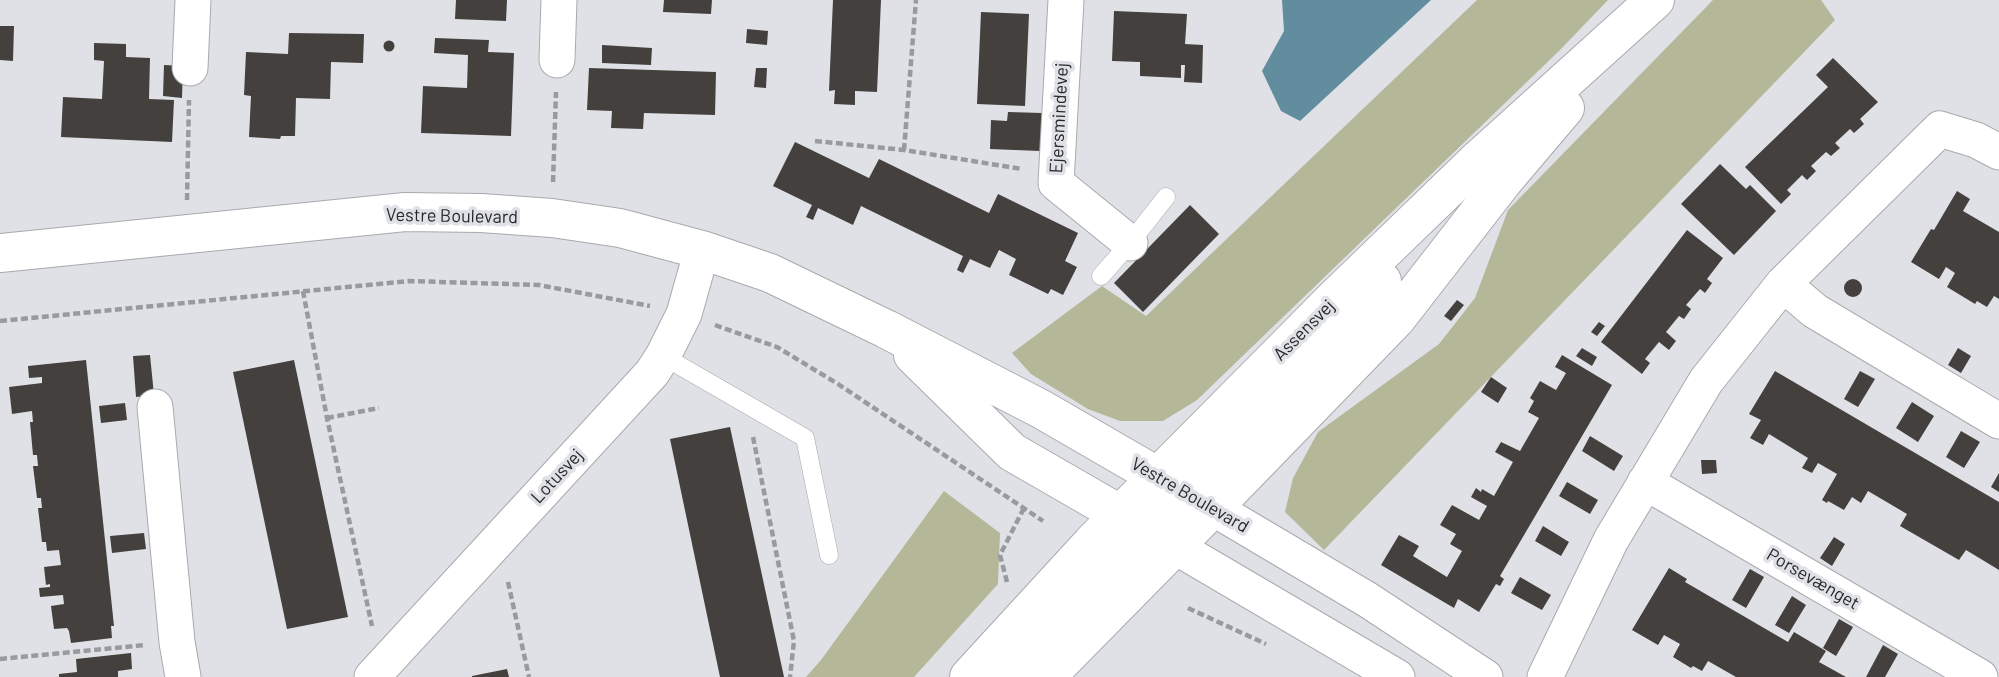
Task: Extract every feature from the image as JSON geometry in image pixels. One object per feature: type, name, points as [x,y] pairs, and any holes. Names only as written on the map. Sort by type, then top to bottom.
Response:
[{"type":"main road","points":[[1009,677],[1356,315],[1480,158],[1656,0]]},
{"type":"main road","points":[[969,677],[1092,543],[1147,531],[1169,534],[1173,510],[1186,493],[1396,319],[1504,180],[1656,0]]},
{"type":"main road","name":"Vestre Boulevard","points":[[0,253],[405,212],[481,213],[552,218],[620,228],[702,250],[769,273],[1041,408],[1186,493]]},
{"type":"main road","name":"Vestre Boulevard","points":[[886,329],[1012,452],[1147,531]]},
{"type":"main road","points":[[1046,677],[1147,531]]},
{"type":"street","points":[[190,68],[193,0]]},
{"type":"street","points":[[557,60],[559,0]]},
{"type":"street","name":"Ejersmindevej","points":[[1066,0],[1056,183],[1130,243]]},
{"type":"street","points":[[1545,677],[1611,540],[1706,381],[1783,284],[1940,129],[1976,140],[1999,152]]},
{"type":"street","name":"Lotusvej","points":[[372,677],[652,373],[684,314],[702,250]]},
{"type":"street","points":[[1783,284],[1815,312],[1999,421]]},
{"type":"street","points":[[155,407],[177,642],[183,677]]},
{"type":"street","name":"Porsevænget","points":[[1645,482],[1980,677]]},
{"type":"street","name":"Vestre Boulevard","points":[[1186,493],[1368,600],[1485,677]]},
{"type":"street","name":"Vestre Boulevard","points":[[1147,531],[1396,677]]},
{"type":"lane","points":[[1101,276],[1166,197]]},
{"type":"lane","points":[[663,356],[805,438],[828,555]]},
{"type":"path","points":[[904,150],[916,0]]},
{"type":"path","points":[[552,218],[557,60]]},
{"type":"path","points":[[187,234],[190,68]]},
{"type":"path","points":[[815,141],[904,150],[1031,171],[1056,183]]},
{"type":"path","points":[[0,321],[409,281],[539,285],[641,304],[684,314],[777,347],[838,384],[1043,521]]},
{"type":"path","points":[[303,291],[370,619]]},
{"type":"path","points":[[327,418],[379,408]]},
{"type":"path","points":[[742,430],[753,437],[794,641],[790,677]]},
{"type":"path","points":[[1000,555],[1024,508]]},
{"type":"path","points":[[508,581],[528,677]]},
{"type":"path","points":[[1188,608],[1273,648]]},
{"type":"path","points":[[0,659],[177,642]]},
{"type":"green space","points":[[1477,0],[1608,0],[1560,50],[1197,400],[1163,421],[1120,421],[1088,409],[1031,374],[1012,353],[1102,286],[1146,316]]},
{"type":"green space","points":[[1713,0],[1821,0],[1835,20],[1324,550],[1285,512],[1293,478],[1318,432],[1439,344],[1475,298],[1508,210]]},
{"type":"green space","points":[[944,491],[1000,533],[998,584],[914,677],[806,677],[821,660]]},
{"type":"water","points":[[1282,0],[1431,0],[1300,121],[1281,111],[1262,71],[1284,31]]},
{"type":"building","points":[[456,0],[507,0],[506,21],[455,19]]},
{"type":"building","points":[[664,0],[712,0],[711,14],[663,12]]},
{"type":"building","points":[[833,0],[881,0],[877,92],[855,91],[855,105],[834,104],[835,90],[829,91]]},
{"type":"building","points":[[1114,11],[1187,14],[1185,44],[1203,45],[1202,83],[1184,82],[1185,65],[1181,65],[1181,78],[1140,76],[1140,62],[1112,61]]},
{"type":"building","points":[[981,12],[1029,14],[1025,106],[977,104]]},
{"type":"building","points":[[0,26],[14,26],[13,61],[0,60]]},
{"type":"building","points":[[747,29],[768,31],[767,45],[746,43]]},
{"type":"building","points":[[289,33],[364,34],[363,63],[331,62],[330,99],[296,98],[295,136],[281,136],[280,139],[249,137],[251,96],[244,95],[246,52],[288,54]]},
{"type":"building","points":[[435,38],[489,40],[488,52],[514,53],[511,136],[421,133],[423,86],[467,88],[468,55],[434,53]]},
{"type":"building","points":[[389,41],[393,42],[393,50],[389,51],[385,50],[384,46],[385,42]]},
{"type":"building","points":[[94,43],[126,44],[126,57],[150,58],[149,99],[174,100],[172,142],[61,137],[63,97],[102,99],[104,61],[94,60]]},
{"type":"building","points":[[602,45],[652,48],[651,65],[602,63]]},
{"type":"building","points":[[1833,58],[1878,102],[1860,119],[1864,124],[1854,133],[1850,129],[1835,143],[1840,148],[1831,156],[1826,152],[1811,166],[1816,171],[1807,180],[1802,175],[1787,190],[1791,194],[1781,204],[1745,167],[1828,87],[1816,75]]},
{"type":"building","points":[[164,65],[183,66],[182,98],[163,96]]},
{"type":"building","points":[[589,68],[716,72],[715,115],[644,113],[643,129],[611,128],[612,111],[587,110]]},
{"type":"building","points":[[756,68],[767,68],[766,88],[754,87]]},
{"type":"building","points":[[1008,112],[1042,113],[1040,151],[990,149],[991,120],[1007,121]]},
{"type":"building","points":[[795,142],[869,178],[879,159],[989,213],[998,194],[1078,233],[1065,261],[1077,267],[1063,295],[1051,289],[1048,294],[1009,275],[1016,259],[999,250],[990,268],[970,259],[963,273],[957,270],[963,256],[861,206],[853,225],[818,208],[813,220],[806,217],[812,205],[773,186]]},
{"type":"building","points":[[1720,164],[1746,189],[1750,185],[1776,211],[1734,255],[1681,204]]},
{"type":"building","points":[[1957,191],[1970,199],[1963,211],[1999,232],[1999,299],[1994,296],[1987,307],[1977,301],[1975,304],[1947,287],[1955,273],[1946,267],[1939,279],[1911,262]]},
{"type":"building","points":[[1190,205],[1219,234],[1143,312],[1114,283]]},
{"type":"building","points":[[1687,230],[1723,258],[1707,279],[1712,283],[1705,293],[1700,289],[1686,305],[1691,309],[1684,319],[1679,316],[1666,332],[1676,341],[1669,350],[1659,342],[1645,359],[1650,363],[1642,374],[1601,342]]},
{"type":"building","points":[[1849,279],[1857,279],[1862,288],[1860,295],[1849,297],[1844,292],[1844,284]]},
{"type":"building","points":[[1457,300],[1464,305],[1451,321],[1444,316]]},
{"type":"building","points":[[1599,322],[1605,326],[1597,336],[1591,332]]},
{"type":"building","points":[[1582,348],[1597,357],[1592,366],[1576,356]]},
{"type":"building","points":[[1958,348],[1971,356],[1961,373],[1948,365]]},
{"type":"building","points":[[150,355],[154,395],[136,397],[133,356]]},
{"type":"building","points":[[1562,355],[1612,385],[1500,576],[1504,579],[1500,586],[1496,584],[1479,612],[1458,599],[1454,608],[1381,565],[1399,535],[1419,546],[1413,556],[1447,577],[1462,551],[1450,544],[1456,534],[1440,525],[1452,505],[1479,520],[1487,506],[1471,497],[1476,488],[1494,496],[1513,462],[1495,452],[1501,442],[1520,451],[1539,418],[1528,412],[1534,401],[1530,398],[1540,381],[1556,390],[1566,373],[1555,367]]},
{"type":"building","points":[[86,360],[114,626],[111,626],[112,638],[71,643],[67,628],[54,629],[51,606],[64,604],[63,595],[40,597],[39,588],[50,587],[50,584],[46,585],[44,567],[61,565],[59,550],[47,551],[46,542],[42,542],[38,508],[42,508],[41,498],[37,498],[33,466],[38,466],[37,455],[33,455],[30,422],[33,422],[32,411],[12,414],[9,387],[42,383],[42,377],[29,378],[28,366]]},
{"type":"building","points":[[294,360],[348,617],[287,629],[233,372]]},
{"type":"building","points":[[1775,371],[1999,502],[1999,570],[1966,550],[1959,560],[1900,526],[1907,514],[1868,491],[1861,503],[1852,497],[1844,510],[1828,501],[1827,503],[1822,500],[1837,474],[1818,463],[1812,473],[1802,468],[1808,458],[1769,434],[1763,445],[1750,438],[1761,420],[1749,414]]},
{"type":"building","points":[[1860,371],[1875,379],[1858,407],[1844,399]]},
{"type":"building","points":[[1491,377],[1507,388],[1498,403],[1481,392]]},
{"type":"building","points":[[1912,402],[1934,416],[1918,442],[1896,428]]},
{"type":"building","points":[[125,403],[127,420],[101,423],[99,406]]},
{"type":"building","points":[[730,427],[784,677],[720,677],[670,439]]},
{"type":"building","points":[[1961,431],[1980,442],[1964,468],[1946,457]]},
{"type":"building","points":[[1590,436],[1623,456],[1614,471],[1582,451]]},
{"type":"building","points":[[1701,460],[1716,460],[1717,473],[1702,474]]},
{"type":"building","points":[[1999,473],[1999,492],[1991,487]]},
{"type":"building","points":[[1567,482],[1598,500],[1590,514],[1559,496]]},
{"type":"building","points":[[1543,526],[1569,542],[1561,556],[1535,541]]},
{"type":"building","points":[[144,533],[146,549],[112,553],[110,536]]},
{"type":"building","points":[[1834,537],[1845,544],[1832,566],[1820,558]]},
{"type":"building","points":[[1669,568],[1687,579],[1685,582],[1788,642],[1794,632],[1826,651],[1819,662],[1846,677],[1736,677],[1708,661],[1702,671],[1673,657],[1680,644],[1664,635],[1658,645],[1632,630]]},
{"type":"building","points":[[1750,569],[1764,577],[1746,608],[1732,600]]},
{"type":"building","points":[[1520,577],[1551,595],[1542,610],[1511,593]]},
{"type":"building","points":[[1792,596],[1806,605],[1789,633],[1775,625]]},
{"type":"building","points":[[1839,619],[1853,627],[1836,656],[1823,648]]},
{"type":"building","points":[[1883,645],[1898,654],[1885,677],[1866,677]]},
{"type":"building","points":[[131,653],[132,669],[118,671],[118,677],[59,677],[59,674],[77,672],[76,659]]},
{"type":"building","points":[[507,669],[509,677],[472,677],[472,676]]}]
